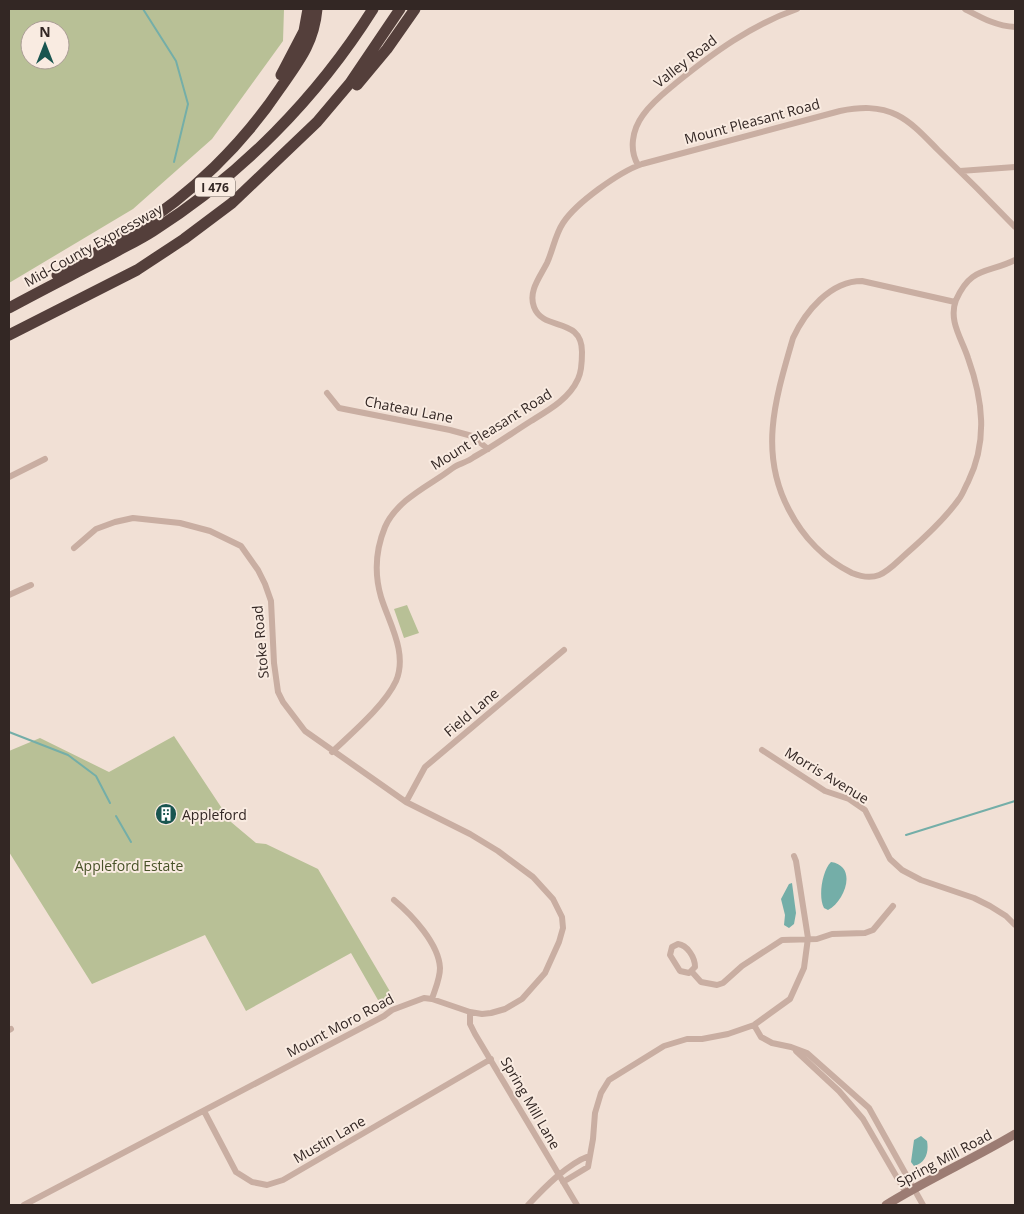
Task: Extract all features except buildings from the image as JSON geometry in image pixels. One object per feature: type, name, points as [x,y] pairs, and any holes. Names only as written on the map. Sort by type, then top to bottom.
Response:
[{"type":"highway","points":[[294,51],[301,30],[304,9]]},
{"type":"highway","points":[[180,197],[184,190],[230,143],[277,82],[304,31],[308,9]]},
{"type":"highway","points":[[9,303],[133,231],[180,197],[214,167],[240,139],[276,94],[306,50],[315,23],[317,9]]},
{"type":"highway","name":"Mid-County Expressway","points":[[9,308],[152,232],[194,204],[226,178],[264,144],[297,110],[357,34],[373,9]]},
{"type":"highway","name":"I 476","points":[[9,335],[137,270],[184,239],[232,203],[317,122],[350,84],[400,9]]},
{"type":"highway","points":[[317,122],[358,84],[387,49],[415,9]]},
{"type":"main road","name":"Spring Mill Road","points":[[886,1205],[909,1191],[972,1160],[1015,1134]]},
{"type":"street","name":"Valley Road","points":[[638,165],[632,157],[635,128],[653,103],[732,40],[750,29],[797,9]]},
{"type":"street","points":[[965,9],[1002,26],[1015,27]]},
{"type":"street","name":"Mount Pleasant Road","points":[[332,752],[382,702],[390,692],[397,676],[399,666],[397,641],[380,596],[377,574],[379,545],[394,512],[424,486],[553,408],[570,392],[578,379],[582,360],[580,338],[572,329],[538,314],[532,299],[533,290],[547,263],[564,221],[574,210],[608,182],[638,165],[840,111],[872,108],[892,113],[906,121],[960,171],[1015,227]]},
{"type":"street","points":[[960,171],[1015,167]]},
{"type":"street","points":[[955,302],[862,282],[851,282],[841,285],[828,293],[798,327],[788,355],[773,416],[772,456],[776,481],[792,517],[818,550],[831,561],[861,576],[874,577],[884,573],[918,544],[960,498],[976,467],[982,436],[981,410],[968,356],[958,338],[954,320],[955,302],[968,279],[981,271],[1015,260]]},
{"type":"street","name":"Chateau Lane","points":[[326,393],[339,408],[472,436],[488,449]]},
{"type":"street","points":[[9,477],[44,459]]},
{"type":"street","name":"Stoke Road","points":[[74,548],[96,529],[114,522],[133,518],[180,523],[210,531],[241,546],[258,570],[271,601],[274,663],[278,692],[283,702],[306,731],[332,752]]},
{"type":"street","points":[[9,595],[31,585]]},
{"type":"street","name":"Field Lane","points":[[406,802],[425,767],[564,650]]},
{"type":"street","name":"Morris Avenue","points":[[762,750],[825,791],[849,799],[864,810],[890,859],[902,870],[920,880],[982,902],[1006,916],[1015,925]]},
{"type":"street","points":[[332,752],[406,802],[470,834],[498,851],[541,885],[553,899],[562,917],[563,928],[545,973],[522,999],[505,1009],[482,1014],[470,1012],[432,999],[440,970],[437,953],[414,919],[394,900]]},
{"type":"street","points":[[561,1179],[588,1167],[595,1113],[601,1093],[609,1080],[664,1046],[687,1039],[702,1039],[728,1034],[754,1025],[790,999],[804,968],[808,938],[794,856]]},
{"type":"street","points":[[692,972],[701,982],[717,985],[723,983],[742,966],[782,940],[817,939],[832,934],[864,933],[873,930],[893,906]]},
{"type":"street","points":[[675,945],[684,945],[695,960],[695,967],[692,972],[686,974],[680,971],[671,958],[670,949],[675,945]]},
{"type":"street","name":"Mount Moro Road","points":[[24,1205],[384,1016],[392,1010],[424,998],[432,999]]},
{"type":"street","name":"Spring Mill Lane","points":[[470,1012],[470,1024],[475,1034],[577,1205]]},
{"type":"street","points":[[754,1025],[761,1037],[807,1054],[869,1108],[892,1148],[909,1191]]},
{"type":"street","points":[[791,1047],[830,1082],[863,1118],[894,1172],[923,1205]]},
{"type":"street","name":"Mustin Lane","points":[[204,1111],[236,1172],[252,1182],[267,1185],[283,1180],[491,1059]]},
{"type":"street","points":[[883,1153],[892,1148]]},
{"type":"street","points":[[528,1205],[561,1179],[575,1163],[589,1156]]},
{"type":"street","points":[[894,1172],[901,1167]]},
{"type":"green space","points":[[9,9],[284,9],[283,41],[212,139],[133,209],[9,283]]},
{"type":"green space","points":[[407,605],[419,633],[404,638],[394,609]]},
{"type":"green space","name":"Appleford Estate","points":[[174,736],[231,822],[256,843],[266,844],[318,869],[395,1000],[382,1007],[351,953],[246,1011],[205,935],[92,984],[9,852],[9,751],[40,738],[109,772]]},
{"type":"water","points":[[831,862],[839,865],[844,870],[846,884],[844,892],[834,906],[828,910],[824,908],[822,903],[821,891],[825,871]]},
{"type":"water","points":[[792,883],[796,913],[794,924],[789,928],[784,925],[785,915],[781,899],[789,884]]},
{"type":"water","points":[[921,1136],[927,1141],[928,1149],[924,1160],[914,1166],[911,1162],[914,1140]]},
{"type":"waterway","points":[[143,9],[176,61],[188,104],[174,162]]},
{"type":"waterway","points":[[9,732],[68,755],[96,776],[110,803]]},
{"type":"waterway","points":[[906,835],[1015,801]]},
{"type":"waterway","points":[[116,816],[131,842]]},
{"type":"place","name":"Appleford","points":[[166,814]]}]
